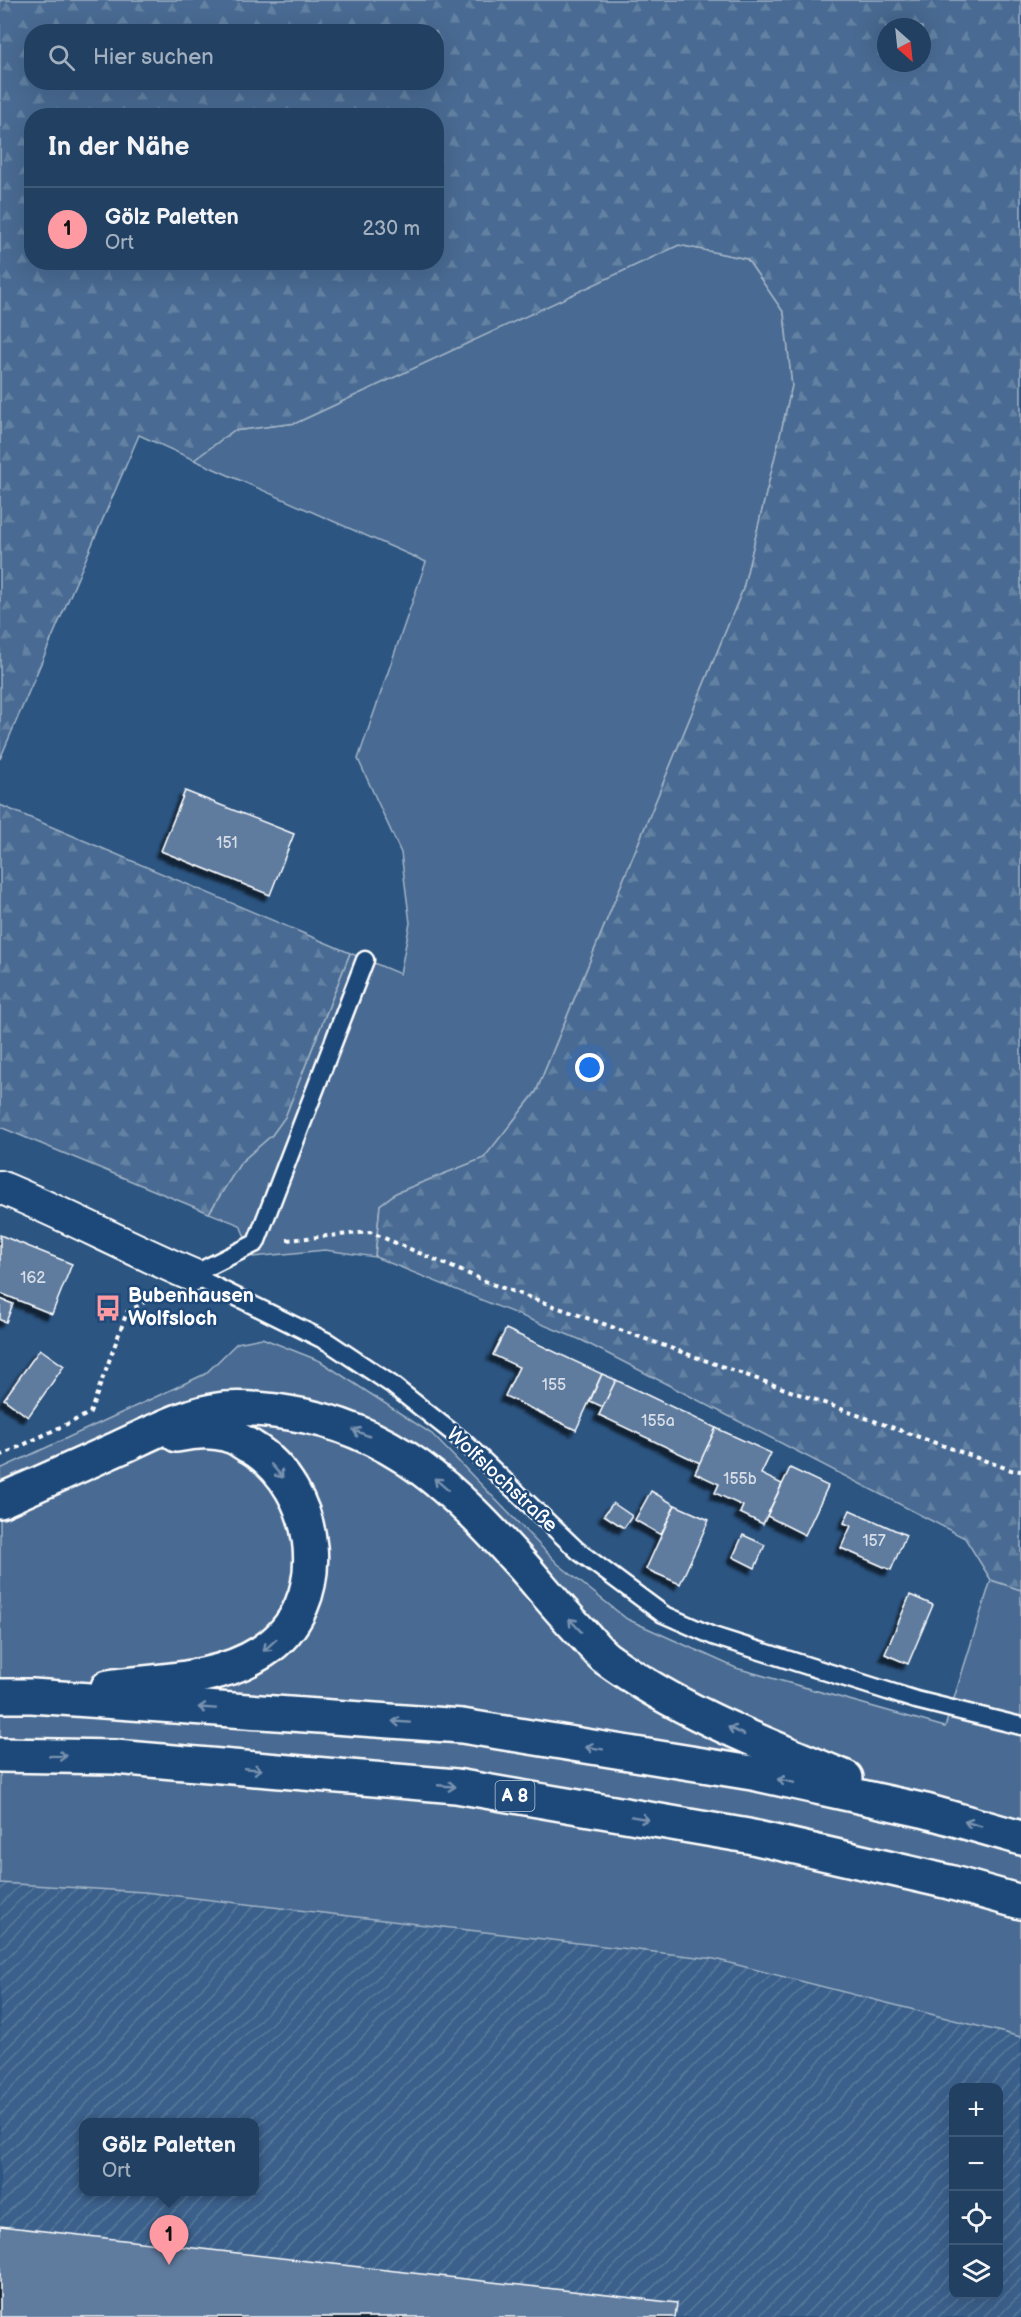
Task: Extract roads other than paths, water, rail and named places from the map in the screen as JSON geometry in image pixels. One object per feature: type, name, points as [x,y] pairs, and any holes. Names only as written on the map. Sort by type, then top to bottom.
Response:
[{"type":"main road","points":[[0,1501],[187,1418],[225,1409],[272,1411],[314,1417],[362,1433],[413,1460],[445,1487],[483,1523],[605,1658],[686,1707],[926,1811]]},
{"type":"main road","points":[[32,1696],[220,1672],[265,1650],[284,1633],[299,1612],[308,1588],[312,1562],[305,1519],[281,1473],[260,1453],[231,1436],[198,1431],[123,1446]]},
{"type":"main road","points":[[0,1696],[32,1696],[462,1726],[752,1773],[926,1811],[1021,1838]]},
{"type":"main road","name":"A 8","points":[[0,1755],[115,1757],[456,1786],[748,1836],[949,1882],[1021,1902]]},
{"type":"street","name":"Wolfslochstraße","points":[[0,1187],[42,1204],[129,1248],[192,1275]]},
{"type":"lane","points":[[192,1275],[256,1243],[365,960]]},
{"type":"lane","name":"Wolfslochstraße","points":[[192,1275],[328,1342],[392,1384],[463,1441],[578,1551],[663,1614],[713,1636],[904,1696],[1021,1726]]},
{"type":"place","name":"Bubenhausen Wolfsloch","points":[[108,1308]]},
{"type":"place","name":"Gölz Paletten","points":[[169,2265]]}]
